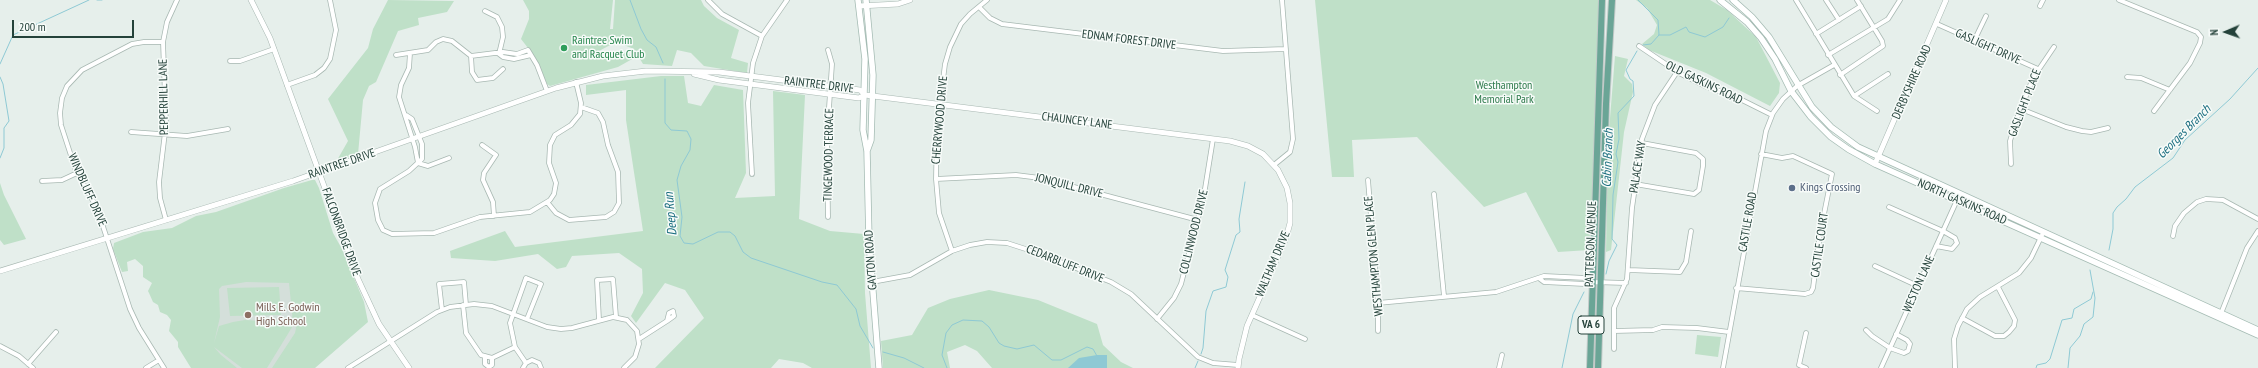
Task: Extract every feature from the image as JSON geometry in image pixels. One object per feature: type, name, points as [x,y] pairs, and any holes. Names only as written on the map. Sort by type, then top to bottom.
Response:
[{"type":"main road","name":"PATTERSON AVENUE","points":[[1590,368],[1602,0]]},
{"type":"main road","name":"PATTERSON AVENUE","points":[[1598,368],[1606,104],[1612,0]]},
{"type":"main road","name":"NORTH GASKINS ROAD","points":[[1720,0],[1747,22],[1761,38],[1775,60],[1791,91],[1811,117],[1824,130],[1848,149],[1875,164],[2042,235]]},
{"type":"main road","name":"NORTH GASKINS ROAD","points":[[1733,0],[1752,16],[1769,37],[1797,86],[1812,107],[1831,127],[1858,147],[2042,235],[2220,315],[2258,330]]},
{"type":"main road","name":"GAYTON ROAD","points":[[858,3],[865,59],[863,130],[867,151],[872,282],[879,368]]},
{"type":"main road","name":"GAYTON ROAD","points":[[866,3],[873,61],[871,140],[867,151]]},
{"type":"main road","name":"NORTH GASKINS ROAD","points":[[2220,315],[2258,335]]},
{"type":"street","name":"PEPPERHILL LANE","points":[[166,220],[160,198],[159,182],[165,135],[162,42],[167,22],[178,0]]},
{"type":"street","name":"FALCONBRIDGE DRIVE","points":[[251,0],[274,49],[360,286],[373,314],[409,368]]},
{"type":"street","points":[[287,85],[315,75],[324,68],[330,59],[336,30],[330,1],[337,0]]},
{"type":"street","points":[[708,0],[722,14],[762,36]]},
{"type":"street","points":[[752,174],[748,115],[750,84],[755,54],[762,36],[787,0]]},
{"type":"street","name":"GAYTON ROAD","points":[[858,3],[898,4],[910,0]]},
{"type":"street","name":"CHERRYWOOD DRIVE","points":[[952,251],[939,213],[936,179],[936,144],[940,104],[950,47],[962,24],[987,0]]},
{"type":"street","points":[[1274,165],[1290,152],[1293,144],[1282,0]]},
{"type":"street","points":[[1826,0],[1838,20]]},
{"type":"street","points":[[1840,75],[1883,46],[1882,40],[1857,0]]},
{"type":"street","points":[[1828,55],[1888,19],[1900,0]]},
{"type":"street","name":"DERBYSHIRE ROAD","points":[[1875,164],[1937,24],[1946,0]]},
{"type":"street","points":[[2040,6],[2043,0]]},
{"type":"street","points":[[2118,0],[2197,32],[2201,39],[2190,63],[2154,111]]},
{"type":"street","points":[[1797,1],[1828,55],[1854,96],[1877,111]]},
{"type":"street","points":[[1816,34],[1861,6]]},
{"type":"street","name":"EDNAM FOREST DRIVE","points":[[979,7],[990,18],[1002,24],[1224,51],[1286,49]]},
{"type":"street","points":[[485,11],[497,17],[502,27],[503,37],[500,54]]},
{"type":"street","points":[[1974,41],[1986,16]]},
{"type":"street","name":"GASLIGHT DRIVE","points":[[1937,24],[2038,69]]},
{"type":"street","points":[[396,55],[428,50],[438,41],[446,39],[471,56],[517,54],[528,50],[547,91]]},
{"type":"street","name":"WINDBLUFF DRIVE","points":[[162,42],[140,42],[124,48],[82,70],[67,86],[62,98],[60,116],[77,173],[97,208],[130,308],[164,368]]},
{"type":"street","name":"OLD GASKINS ROAD","points":[[1639,46],[1677,72],[1772,116]]},
{"type":"street","name":"GASLIGHT PLACE","points":[[2011,164],[2011,135],[2038,69],[2054,47]]},
{"type":"street","points":[[230,61],[240,61],[274,49]]},
{"type":"street","name":"TINGEWOOD TERRACE","points":[[828,50],[832,59],[827,137],[828,217]]},
{"type":"street","points":[[410,53],[409,68],[402,82],[399,93],[400,102],[406,115],[413,139],[418,163]]},
{"type":"street","points":[[500,54],[503,57],[514,59],[531,55]]},
{"type":"street","points":[[471,56],[472,72],[477,80],[493,78],[503,69]]},
{"type":"street","name":"CASTILE ROAD","points":[[1723,368],[1736,288],[1766,131],[1780,101],[1797,86],[1834,65]]},
{"type":"street","name":"RAINTREE DRIVE","points":[[0,271],[319,173],[576,82],[632,72],[686,72],[720,72],[860,90],[865,95],[859,98],[750,84],[719,80],[686,72]]},
{"type":"street","name":"PALACE WAY","points":[[1614,349],[1615,303],[1626,283],[1629,270],[1635,184],[1642,143],[1655,105],[1677,72]]},
{"type":"street","points":[[1854,96],[1888,74]]},
{"type":"street","points":[[2127,77],[2141,78],[2170,90]]},
{"type":"street","points":[[406,115],[412,119],[419,137],[423,153],[422,159],[409,171],[380,189],[376,198],[378,220],[383,230],[397,235],[434,233],[480,217],[530,212],[548,202],[556,189],[548,156],[551,140],[555,135],[574,123],[580,114],[581,107],[576,82]]},
{"type":"street","name":"CHAUNCEY LANE","points":[[865,95],[1213,139],[1248,146],[1263,154],[1274,165]]},
{"type":"street","points":[[548,202],[556,213],[569,220],[606,217],[614,212],[619,203],[618,172],[608,145],[602,117],[593,110],[581,107]]},
{"type":"street","points":[[2021,109],[2066,127],[2082,131],[2091,132],[2108,128]]},
{"type":"street","points":[[131,132],[197,136],[228,129]]},
{"type":"street","name":"COLLINWOOD DRIVE","points":[[1157,318],[1177,292],[1198,220],[1213,139]]},
{"type":"street","points":[[1635,184],[1694,194],[1698,190],[1703,166],[1703,159],[1696,153],[1642,143]]},
{"type":"street","points":[[482,145],[496,155],[484,173],[483,180],[493,202],[494,216]]},
{"type":"street","name":"CASTILE COURT","points":[[1736,288],[1805,294],[1812,292],[1813,288],[1820,234],[1832,174],[1793,156],[1782,158],[1761,154]]},
{"type":"street","points":[[418,163],[428,166],[449,158]]},
{"type":"street","name":"WALTHAM DRIVE","points":[[1238,367],[1245,334],[1283,245],[1290,223],[1289,197],[1283,179],[1274,165]]},
{"type":"street","points":[[42,181],[62,180],[77,173]]},
{"type":"street","name":"JONQUILL DRIVE","points":[[936,179],[1016,176],[1040,178],[1198,220]]},
{"type":"street","name":"WESTHAMPTON GLEN PLACE","points":[[1368,180],[1378,303],[1378,331]]},
{"type":"street","points":[[1434,194],[1444,296]]},
{"type":"street","points":[[2173,236],[2175,226],[2184,213],[2197,202],[2206,199],[2223,200],[2258,219]]},
{"type":"street","name":"WESTON LANE","points":[[1881,368],[1957,200]]},
{"type":"street","points":[[1889,207],[1943,231],[1955,238],[1955,246],[1947,249],[1936,246]]},
{"type":"street","points":[[1629,270],[1680,272],[1686,262],[1691,230]]},
{"type":"street","points":[[2220,315],[2247,248],[2258,231]]},
{"type":"street","points":[[1955,368],[1954,339],[1962,318],[1977,299],[2015,276],[2028,262],[2042,235]]},
{"type":"street","name":"CEDARBLUFF DRIVE","points":[[872,282],[910,276],[952,251],[970,245],[987,242],[1020,246],[1112,282],[1131,294],[1198,357],[1214,363],[1238,367]]},
{"type":"street","points":[[1874,266],[1918,286]]},
{"type":"street","points":[[1378,303],[1496,292],[1524,282],[1540,279],[1544,276],[1586,278],[1593,282],[1626,283]]},
{"type":"street","points":[[526,362],[515,347],[510,327],[512,313],[526,278],[541,284],[527,319]]},
{"type":"street","points":[[599,320],[597,280],[613,279],[616,317]]},
{"type":"street","points":[[442,310],[440,284],[464,282],[466,333],[473,345],[485,357],[492,358],[515,347]]},
{"type":"street","points":[[1962,318],[1994,336],[2004,336],[2009,332],[2014,326],[2015,320],[1998,287]]},
{"type":"street","points":[[348,368],[442,310],[464,305],[486,305],[512,313],[547,327],[561,329],[572,328],[599,320],[616,317],[631,323],[637,331],[639,339],[637,352],[624,368]]},
{"type":"street","points":[[1252,315],[1305,339]]},
{"type":"street","points":[[639,339],[667,321]]},
{"type":"street","points":[[1614,331],[1653,330],[1662,327],[1701,328],[1729,332]]},
{"type":"street","points":[[1866,330],[1890,348],[1904,353],[1910,348],[1908,340],[1896,334]]},
{"type":"street","points":[[28,364],[56,332]]},
{"type":"street","points":[[1806,333],[1799,365],[1806,368]]},
{"type":"street","points":[[0,346],[33,368]]},
{"type":"street","points":[[1499,368],[1502,355]]},
{"type":"street","points":[[485,357],[485,364],[489,367],[492,365],[492,358]]},
{"type":"street","points":[[146,368],[159,360]]},
{"type":"street","points":[[523,368],[526,362],[534,360],[539,363],[542,368]]},
{"type":"shaded area","name":"Mills E. Godwin High School","points":[[194,269],[307,270],[297,368],[195,368]]},
{"type":"green space","points":[[388,0],[454,1],[447,12],[418,18],[419,25],[398,31],[376,82],[369,86],[363,100],[358,154],[336,162],[348,141],[328,99],[368,48],[373,29]]},
{"type":"green space","points":[[523,0],[613,0],[610,29],[613,29],[615,0],[701,0],[704,6],[717,18],[739,30],[731,58],[748,63],[747,73],[704,66],[691,53],[677,50],[672,66],[643,64],[634,49],[616,42],[597,52],[594,60],[611,52],[627,53],[634,58],[618,67],[550,86],[547,84],[535,57],[521,39],[529,19],[529,11]]},
{"type":"green space","name":"Westhampton Memorial Park","points":[[1315,0],[1600,0],[1593,194],[1589,250],[1558,252],[1526,192],[1484,207],[1417,137],[1352,140],[1354,177],[1332,177]]},
{"type":"green space","points":[[1636,0],[1710,0],[1727,10],[1756,37],[1780,83],[1779,93],[1770,106],[1706,73],[1649,50],[1642,44],[1654,34],[1657,25],[1647,8]]},
{"type":"green space","points":[[1615,56],[1628,59],[1624,76],[1632,84],[1633,92],[1624,132],[1611,250],[1606,252],[1608,143]]},
{"type":"green space","points":[[661,76],[684,76],[688,103],[701,106],[714,85],[743,90],[746,173],[735,198],[775,196],[773,91],[805,95],[799,219],[830,231],[864,234],[865,293],[871,368],[812,368],[803,363],[779,359],[771,368],[655,368],[704,318],[685,290],[665,283],[636,323],[631,316],[643,293],[642,269],[619,253],[572,256],[566,267],[557,269],[538,254],[495,261],[451,258],[450,251],[505,231],[515,247],[643,231],[626,120],[626,90],[586,95],[586,85]]},
{"type":"green space","points":[[315,180],[319,188],[333,233],[342,249],[364,302],[368,322],[315,368],[272,368],[295,333],[296,328],[294,324],[267,368],[242,368],[214,347],[237,368],[191,368],[178,347],[178,342],[169,331],[171,320],[167,315],[160,312],[158,305],[153,302],[148,291],[152,283],[143,277],[143,266],[135,259],[127,262],[128,271],[122,272],[113,249],[114,243],[143,232],[172,228],[196,216],[216,212],[284,188]],"holes":[[[246,282],[289,283],[293,323],[245,320],[233,322],[219,326],[214,343],[220,317],[219,289],[222,286]]]},
{"type":"green space","points":[[0,183],[4,195],[26,239],[4,245],[0,240]]},
{"type":"green space","points":[[279,287],[281,315],[230,316],[227,288]]},
{"type":"green space","points":[[989,290],[1038,300],[1097,324],[1103,345],[1121,362],[1133,368],[992,368],[977,351],[965,345],[947,352],[950,368],[883,368],[881,341],[912,335],[928,308],[950,299]]},
{"type":"green space","points":[[1697,335],[1721,337],[1718,357],[1695,354]]},
{"type":"water","points":[[1107,355],[1107,368],[1068,368],[1079,358]]},
{"type":"waterway","points":[[0,64],[13,35],[89,0]]},
{"type":"waterway","points":[[97,0],[102,0]]},
{"type":"waterway","name":"Deep Run","points":[[630,0],[641,29],[647,40],[656,47],[663,63]]},
{"type":"waterway","name":"Cabin Branch","points":[[1638,0],[1658,20],[1659,35],[1651,44],[1643,45]]},
{"type":"waterway","points":[[1659,35],[1670,35],[1686,27],[1689,32],[1705,37],[1723,27],[1729,18]]},
{"type":"waterway","name":"Cabin Branch","points":[[1606,274],[1609,261],[1617,245],[1612,239],[1613,195],[1618,162],[1616,154],[1619,139],[1618,113],[1634,96],[1633,81],[1630,79],[1626,70],[1637,51]]},
{"type":"waterway","name":"Georges Branch","points":[[2109,250],[2113,229],[2113,213],[2117,207],[2126,199],[2135,187],[2173,158],[2185,140],[2230,99],[2258,68]]},
{"type":"waterway","points":[[0,77],[3,84],[9,121],[4,128],[4,148],[0,158]]},
{"type":"waterway","name":"Deep Run","points":[[665,79],[665,123],[671,130],[687,131],[691,139],[690,150],[681,166],[677,180],[682,217],[680,236],[684,243],[693,244],[718,232],[730,232],[735,236],[743,252],[751,258],[822,282],[837,285],[856,309],[860,326],[873,348]]},
{"type":"waterway","points":[[1201,354],[1203,348],[1206,311],[1213,291],[1226,287],[1228,277],[1225,270],[1236,235],[1240,232],[1239,219],[1245,182]]},
{"type":"waterway","name":"Georges Branch","points":[[2068,368],[2070,348],[2080,336],[2084,324],[2093,317],[2095,298],[2090,270]]},
{"type":"waterway","name":"Cabin Branch","points":[[1562,368],[1573,314],[1584,292]]},
{"type":"waterway","name":"Georges Branch","points":[[2036,368],[2037,365],[2046,363],[2050,359],[2062,320],[2072,318],[2074,309],[2091,299],[2093,292]]},
{"type":"waterway","name":"Deep Run","points":[[947,368],[942,355],[946,333],[952,325],[963,320],[982,321],[989,327],[999,343],[1004,346],[1017,349],[1034,345],[1052,360],[1061,360],[1087,347],[1093,349],[1097,356]]},
{"type":"waterway","name":"Deep Run","points":[[883,352],[904,358],[924,368]]},
{"type":"waterway","points":[[1195,368],[1198,361]]},
{"type":"place","name":"Raintree Swim and Racquet Club","points":[[564,48]]},
{"type":"place","name":"Kings Crossing","points":[[1792,188]]},
{"type":"place","name":"Mills E. Godwin High School","points":[[248,315]]}]
